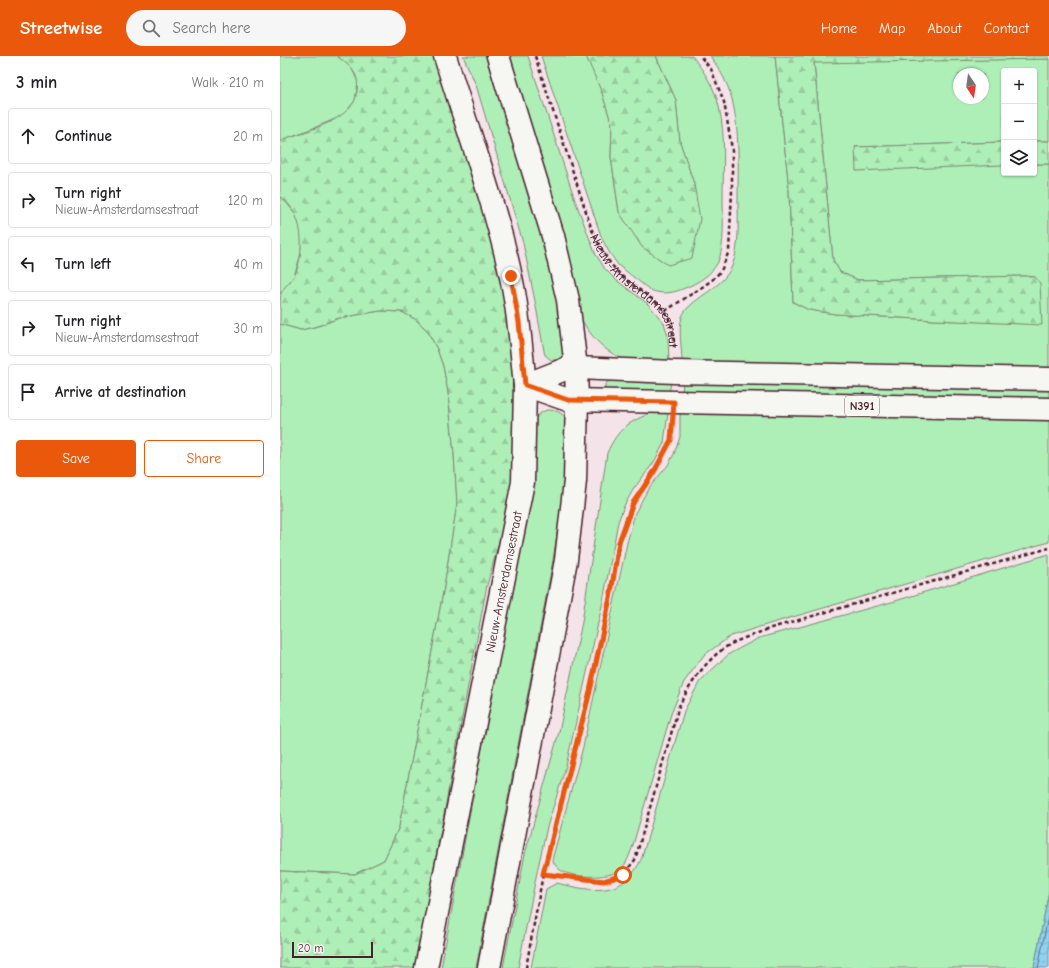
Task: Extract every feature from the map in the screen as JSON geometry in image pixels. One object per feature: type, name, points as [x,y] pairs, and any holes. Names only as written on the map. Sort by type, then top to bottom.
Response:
[{"type":"main road","name":"Nieuw-Amsterdamsestraat","points":[[426,968],[523,482],[525,385],[519,322],[511,276],[491,199],[445,56]]},
{"type":"main road","points":[[490,968],[566,560],[575,481],[577,400],[576,368],[568,300],[555,244],[498,56]]},
{"type":"main road","name":"N391","points":[[525,385],[568,368],[675,372],[1049,379]]},
{"type":"main road","name":"N391","points":[[525,385],[568,400],[1049,409]]},
{"type":"path","name":"Nieuw-Amsterdamsestraat","points":[[535,56],[592,230],[605,256],[620,275],[650,297],[665,311],[671,321],[674,333],[675,372]]},
{"type":"path","points":[[665,311],[712,280],[721,271],[729,251],[732,191],[732,149],[724,102],[711,69],[700,56]]},
{"type":"path","points":[[526,968],[543,874],[590,691],[611,593],[619,542],[633,503],[654,472],[671,440],[674,402]]},
{"type":"path","points":[[543,874],[604,881],[623,875],[635,860],[679,706],[691,683],[712,658],[732,643],[771,628],[1049,548]]},
{"type":"green space","points":[[280,56],[337,56],[351,67],[358,82],[355,101],[342,116],[280,141]]},
{"type":"green space","points":[[337,56],[437,56],[498,252],[515,350],[517,451],[508,509],[487,585],[415,968],[280,968],[280,871],[355,874],[384,860],[399,827],[444,587],[457,504],[448,392],[443,366],[437,349],[427,330],[415,319],[402,312],[380,311],[339,318],[318,326],[301,330],[280,324],[281,293],[294,276],[298,267],[301,245],[298,222],[294,212],[288,203],[280,197],[280,141],[332,121],[341,116],[354,102],[358,85],[357,79],[353,70]]},
{"type":"green space","points":[[463,56],[490,56],[540,215],[558,295],[565,354],[560,360],[551,360],[545,355],[523,243],[476,85]]},
{"type":"green space","points":[[506,56],[528,56],[575,200],[595,253],[605,269],[616,280],[648,304],[664,323],[668,336],[669,363],[638,362],[619,357],[611,353],[590,333],[580,317]]},
{"type":"green space","points":[[541,56],[586,56],[592,67],[612,125],[611,157],[619,212],[694,184],[680,142],[676,100],[656,56],[692,56],[696,61],[715,93],[723,130],[722,248],[718,262],[704,278],[681,290],[668,293],[659,292],[650,290],[618,265],[602,239]]},
{"type":"green space","points":[[586,56],[656,56],[676,100],[680,142],[694,184],[700,219],[692,258],[668,265],[642,247],[619,212],[611,157],[612,125],[602,93]]},
{"type":"green space","points":[[710,56],[775,56],[789,189],[793,302],[809,310],[835,314],[1041,324],[1035,277],[858,280],[840,272],[833,260],[814,62],[1049,59],[1049,141],[1037,141],[1037,68],[1001,68],[1001,142],[855,147],[1001,165],[1001,176],[1037,176],[1037,164],[1049,164],[1049,370],[682,363],[680,333],[682,317],[685,311],[721,282],[732,266],[735,258],[738,225],[737,136],[735,111],[730,93],[723,77]]},
{"type":"green space","points":[[775,56],[1049,56],[1049,59],[814,63],[833,260],[840,272],[858,280],[1035,277],[1040,283],[1042,325],[835,314],[809,310],[793,302],[789,189]]},
{"type":"green space","points":[[1037,141],[1049,141],[1049,164],[1037,164]]},
{"type":"green space","points":[[1001,142],[1001,165],[856,171],[855,147]]},
{"type":"green space","points":[[280,197],[297,215],[302,235],[301,254],[294,276],[280,294]]},
{"type":"green space","points":[[380,311],[402,312],[415,319],[427,330],[437,349],[443,366],[448,392],[457,504],[444,587],[399,827],[384,860],[355,874],[280,871],[280,324],[301,330],[318,326],[339,318]]},
{"type":"green space","points":[[613,380],[671,382],[669,393],[605,390],[605,384]]},
{"type":"green space","points":[[683,382],[1049,388],[1049,401],[682,393]]},
{"type":"green space","points":[[547,410],[558,412],[567,419],[565,484],[553,560],[476,968],[441,968],[521,539],[535,418]]},
{"type":"green space","points":[[653,412],[668,413],[664,443],[654,462],[633,490],[624,506],[618,522],[603,601],[566,766],[547,827],[518,968],[503,968],[525,854],[559,732],[582,622],[607,453],[615,437],[625,427],[637,419]]},
{"type":"green space","points":[[680,412],[1049,418],[1049,542],[731,636],[704,655],[684,682],[671,714],[633,845],[625,865],[615,873],[608,875],[572,875],[560,870],[552,860],[583,747],[627,543],[635,513],[648,489],[668,465],[674,454],[680,437]]},
{"type":"green space","points":[[1049,554],[1049,891],[1034,968],[531,968],[546,889],[557,883],[595,890],[607,889],[617,886],[627,880],[635,870],[642,857],[684,711],[700,681],[729,654],[759,638],[892,602]]},
{"type":"water","points":[[1049,891],[1049,968],[1034,968]]},
{"type":"route","points":[[511,276],[519,322],[525,385],[568,400],[674,402],[671,440],[654,472],[633,503],[619,542],[611,593],[590,691],[543,874],[604,881],[623,875]]}]
